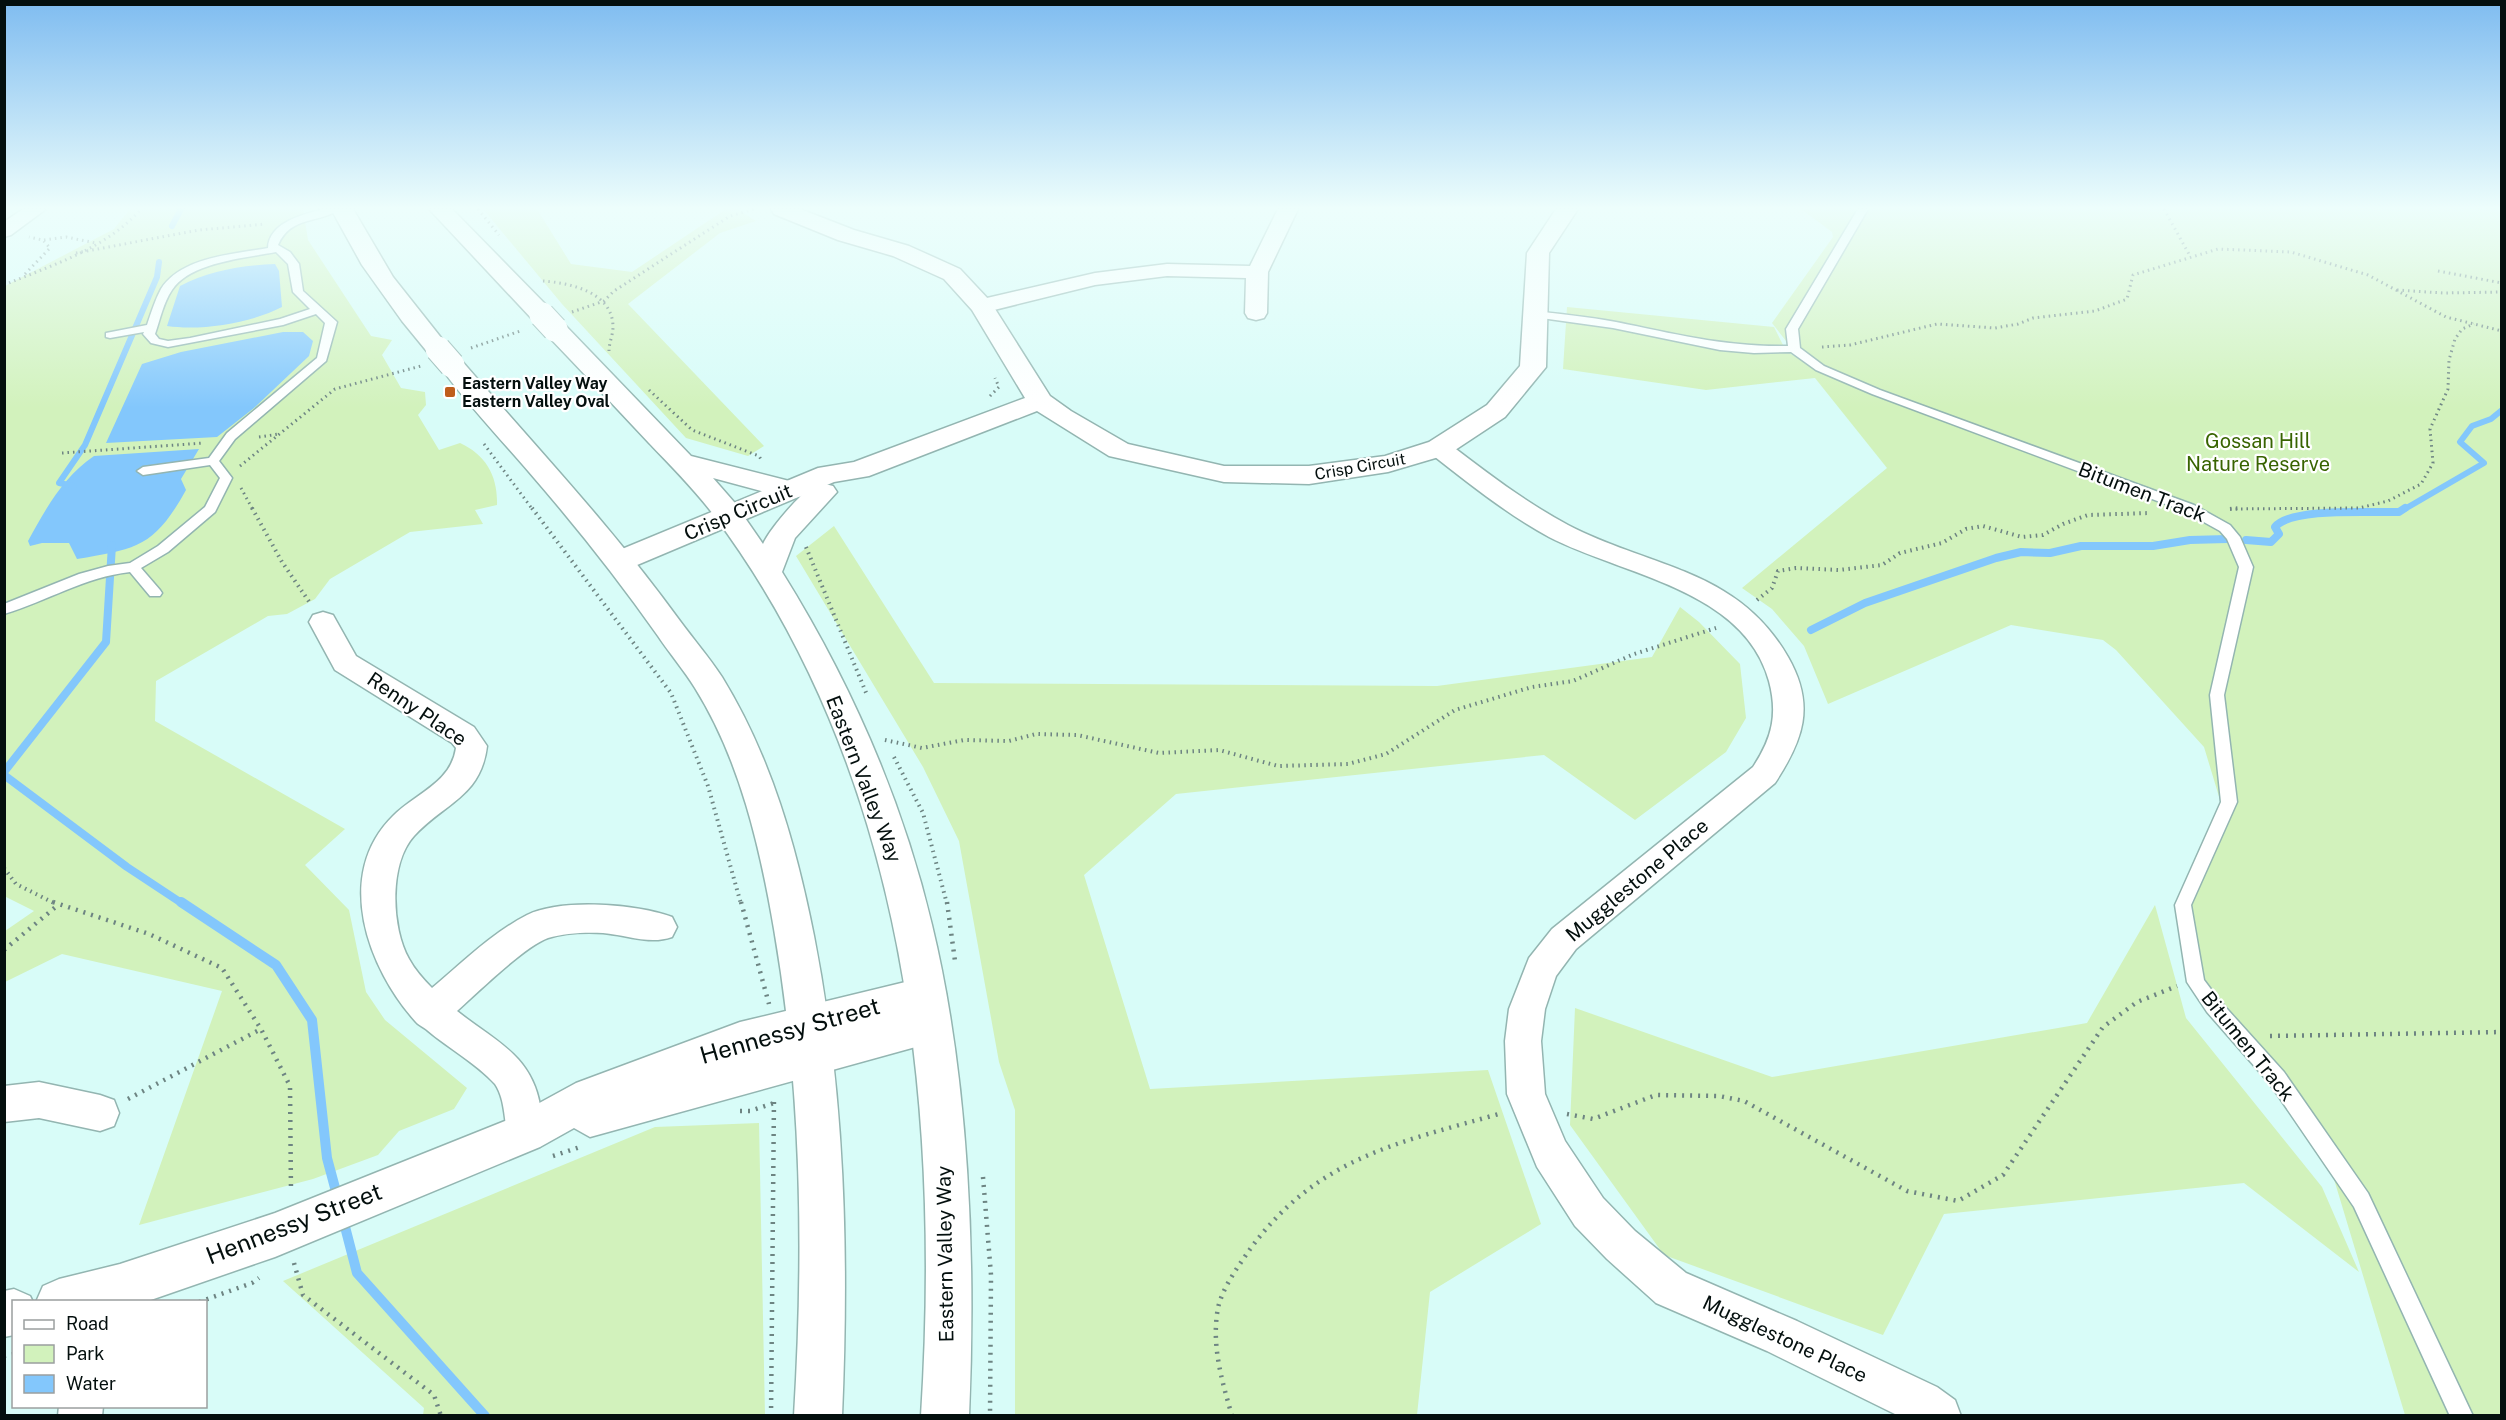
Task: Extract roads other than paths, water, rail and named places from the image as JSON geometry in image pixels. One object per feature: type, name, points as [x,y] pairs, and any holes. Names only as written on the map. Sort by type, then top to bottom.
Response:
[{"type":"main road","points":[[379,275],[445,357],[625,567],[711,686],[734,729],[754,779],[771,830],[785,884],[800,959],[811,1039],[820,1158],[823,1272],[818,1416]]},
{"type":"main road","name":"Eastern Valley Way","points":[[504,275],[683,462],[733,522],[767,572],[820,666],[855,742],[892,846],[913,924],[928,1009],[942,1125],[948,1242],[948,1377],[945,1416]]},
{"type":"main road","name":"Crisp Circuit","points":[[953,275],[982,306],[1040,401],[1062,417],[1119,450],[1224,474],[1309,475],[1388,464],[1439,448],[1496,411],[1533,367],[1537,275]]},
{"type":"main road","name":"Crisp Circuit","points":[[733,522],[791,490],[828,474],[858,470],[1040,401]]},
{"type":"main road","points":[[683,462],[791,490]]},
{"type":"main road","name":"Crisp Circuit","points":[[625,567],[733,522],[823,492],[838,485],[858,470]]},
{"type":"main road","points":[[767,572],[782,534],[823,492]]},
{"type":"main road","name":"Hennessy Street","points":[[74,1300],[118,1294],[374,1194],[538,1145],[811,1039],[928,1009]]},
{"type":"street","points":[[982,306],[1095,279],[1125,275]]},
{"type":"street","points":[[1256,313],[1257,275]]},
{"type":"street","name":"Mugglestone Place","points":[[1439,448],[1504,499],[1560,531],[1686,583],[1732,608],[1744,619],[1778,661],[1787,689],[1791,722],[1782,747],[1764,775],[1564,939],[1541,969],[1527,1009],[1523,1041],[1526,1094],[1551,1154],[1589,1212],[1621,1245],[1671,1288],[1782,1336],[1921,1403],[1939,1416]]},
{"type":"street","name":"Renny Place","points":[[323,622],[345,663],[463,735],[472,746],[472,761],[467,772],[458,782],[404,825],[390,844],[383,863],[379,905],[386,945],[402,982],[429,1012],[508,1071],[518,1089],[538,1145]]},
{"type":"street","points":[[429,1012],[514,940],[540,925],[579,918],[603,918],[660,927]]},
{"type":"street","points":[[4,1104],[39,1100],[100,1113]]},
{"type":"lane","points":[[182,275],[166,289],[149,334],[155,341],[168,344],[283,322],[318,310]]},
{"type":"lane","points":[[143,471],[213,460],[227,442],[322,359],[331,322],[298,292],[297,275]]},
{"type":"lane","points":[[1534,314],[1613,325],[1720,347],[1754,350],[1794,349],[1792,329],[1824,275]]},
{"type":"lane","points":[[116,334],[152,327]]},
{"type":"lane","name":"Bitumen Track","points":[[1794,349],[1820,368],[1876,392],[2189,508],[2214,520],[2233,537],[2246,567],[2217,694],[2229,802],[2183,905],[2196,982],[2213,1006],[2277,1078],[2361,1200],[2462,1416]]},
{"type":"lane","points":[[4,609],[84,577],[108,570],[133,567],[163,549],[210,509],[226,478],[213,460]]},
{"type":"lane","points":[[133,567],[155,593]]},
{"type":"water","points":[[279,275],[282,307],[270,313],[226,324],[195,327],[167,326],[180,286],[202,276]]},
{"type":"water","points":[[283,332],[303,332],[313,341],[309,356],[254,408],[217,437],[106,443],[142,364],[181,352]]},
{"type":"water","points":[[199,449],[181,479],[186,490],[175,509],[154,534],[143,542],[115,552],[77,559],[69,543],[42,543],[30,546],[28,541],[56,495],[73,474],[94,456]]},
{"type":"waterway","points":[[74,486],[59,483],[85,445],[157,275]]},
{"type":"waterway","points":[[2403,510],[2484,463],[2460,442],[2472,426],[2491,419],[2502,410]]},
{"type":"waterway","points":[[2246,540],[2271,542],[2279,534],[2275,527],[2297,516],[2333,512],[2399,512],[2405,508]]},
{"type":"waterway","points":[[1811,630],[1865,603],[1996,558],[2021,552],[2050,553],[2081,546],[2153,546],[2190,540],[2227,539]]},
{"type":"waterway","points":[[4,772],[106,642],[112,545]]},
{"type":"waterway","points":[[4,775],[127,867],[183,904]]},
{"type":"waterway","points":[[181,902],[276,965],[312,1020],[327,1158],[338,1199]]},
{"type":"waterway","points":[[343,1219],[357,1273],[485,1416]]},
{"type":"place","name":"Eastern Valley Way Eastern Valley Oval","points":[[450,392]]},
{"type":"park label","name":"Gossan Hill Nature Reserve","points":[[2258,452]]}]
